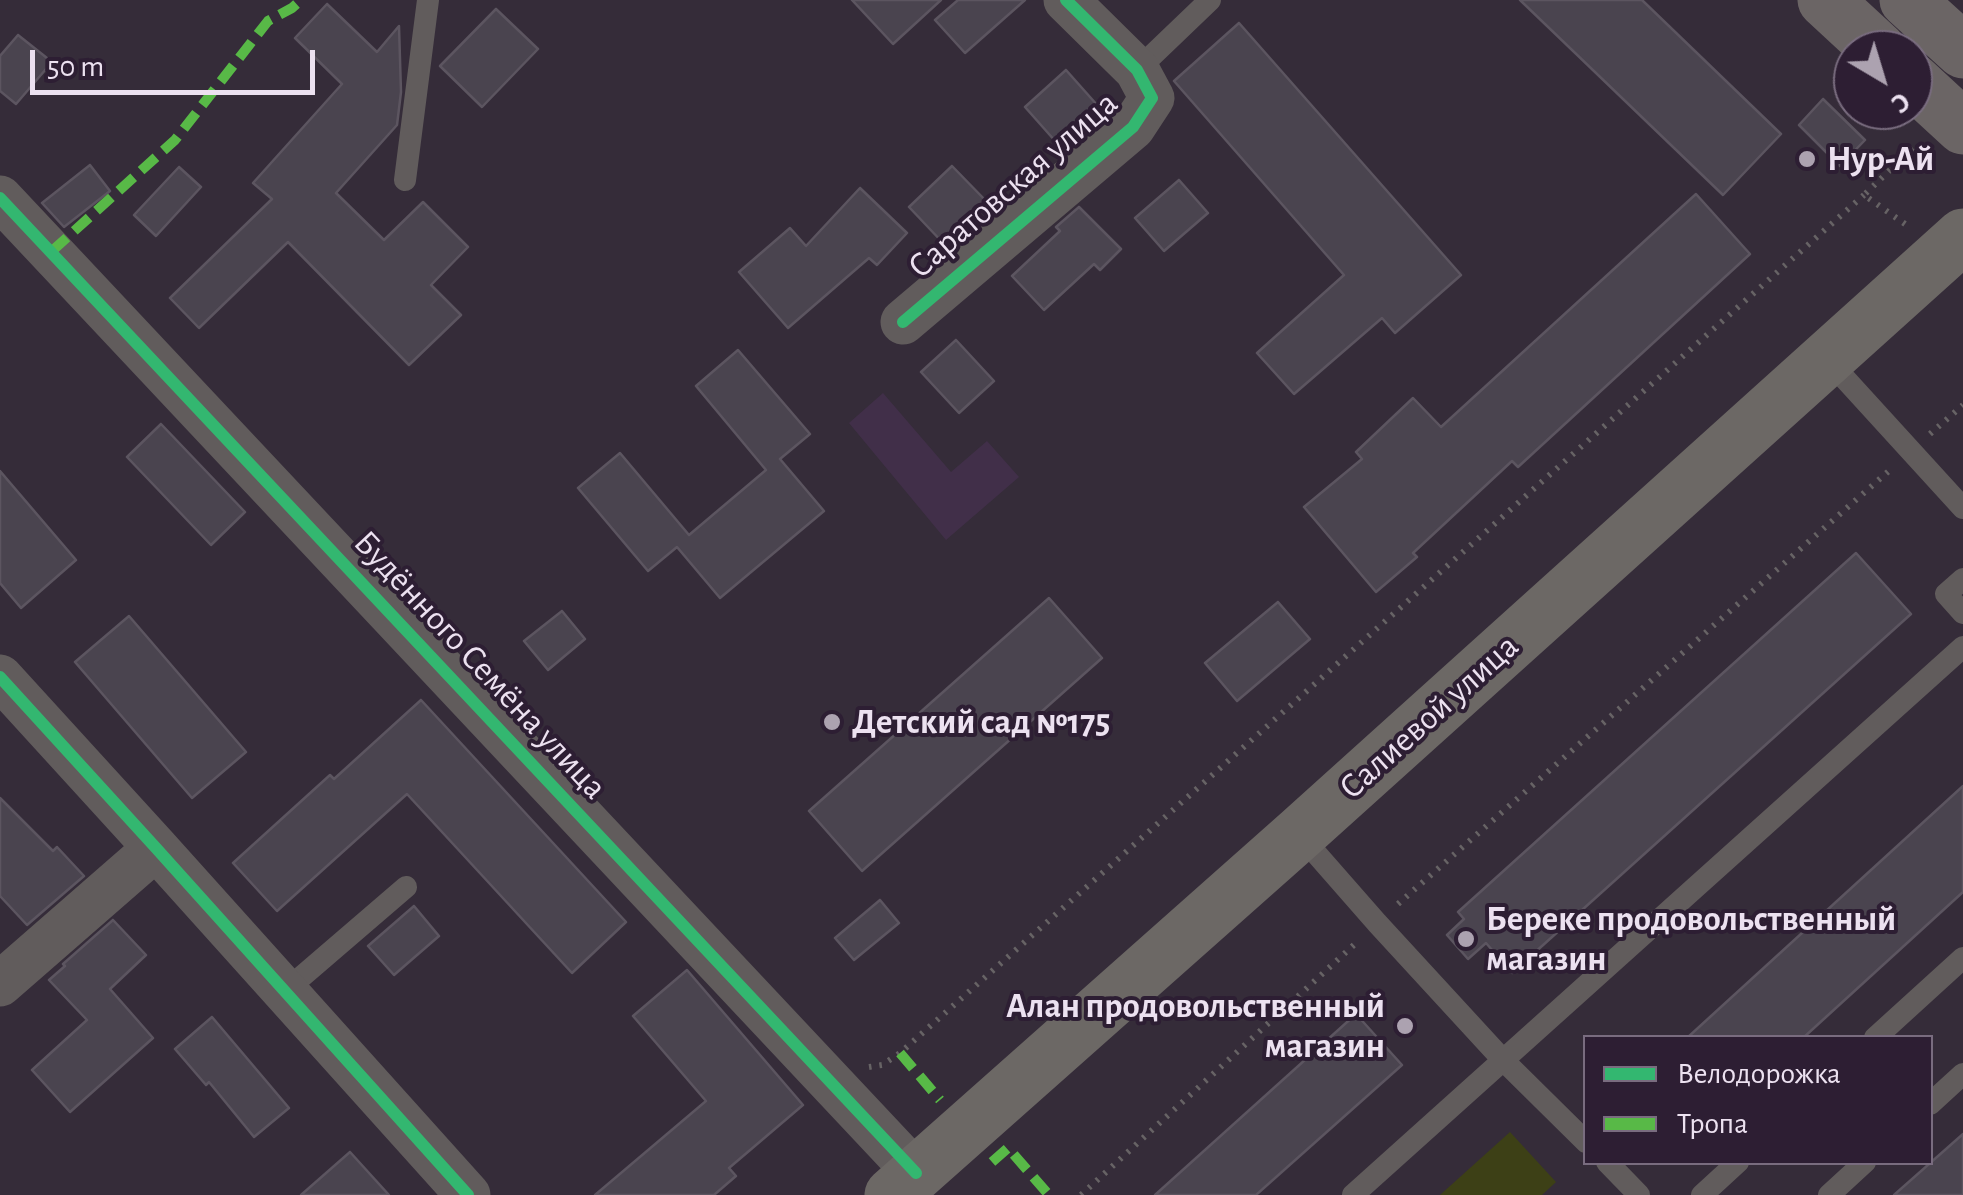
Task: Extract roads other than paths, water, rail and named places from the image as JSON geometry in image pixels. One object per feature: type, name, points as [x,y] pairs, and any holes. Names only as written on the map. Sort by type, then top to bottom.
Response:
[{"type":"main road","points":[[1825,0],[1857,30]]},
{"type":"main road","points":[[1907,0],[1963,51]]},
{"type":"main road","name":"Салиевой улица","points":[[904,1184],[1963,236]]},
{"type":"street","name":"Саратовская улица","points":[[902,322],[1133,127],[1152,98],[1138,70],[1066,0]]},
{"type":"street","name":"Будённого Семёна улица","points":[[0,198],[904,1184]]},
{"type":"street","points":[[0,677],[468,1195]]},
{"type":"street","points":[[0,984],[156,848]]},
{"type":"lane","points":[[406,180],[428,0]]},
{"type":"lane","points":[[1138,70],[1210,0]]},
{"type":"lane","points":[[1827,359],[1963,508]]},
{"type":"lane","points":[[1963,579],[1946,594],[1963,614]]},
{"type":"lane","points":[[1353,1195],[1963,647]]},
{"type":"lane","points":[[1299,834],[1503,1060],[1583,1139]]},
{"type":"lane","points":[[285,990],[406,887]]},
{"type":"lane","points":[[1878,1035],[1963,958]]},
{"type":"lane","points":[[1933,1101],[1963,1074]]},
{"type":"lane","points":[[1609,1165],[1639,1195]]},
{"type":"lane","points":[[1702,1195],[1735,1165]]},
{"type":"lane","points":[[1830,1195],[1863,1165]]},
{"type":"place","name":"Нур-Ай","points":[[1807,159]]},
{"type":"place","name":"Детский сад №175","points":[[832,722]]},
{"type":"place","name":"Береке продовольственный магазин","points":[[1466,939]]},
{"type":"place","name":"Алан продовольственный магазин","points":[[1405,1026]]}]
